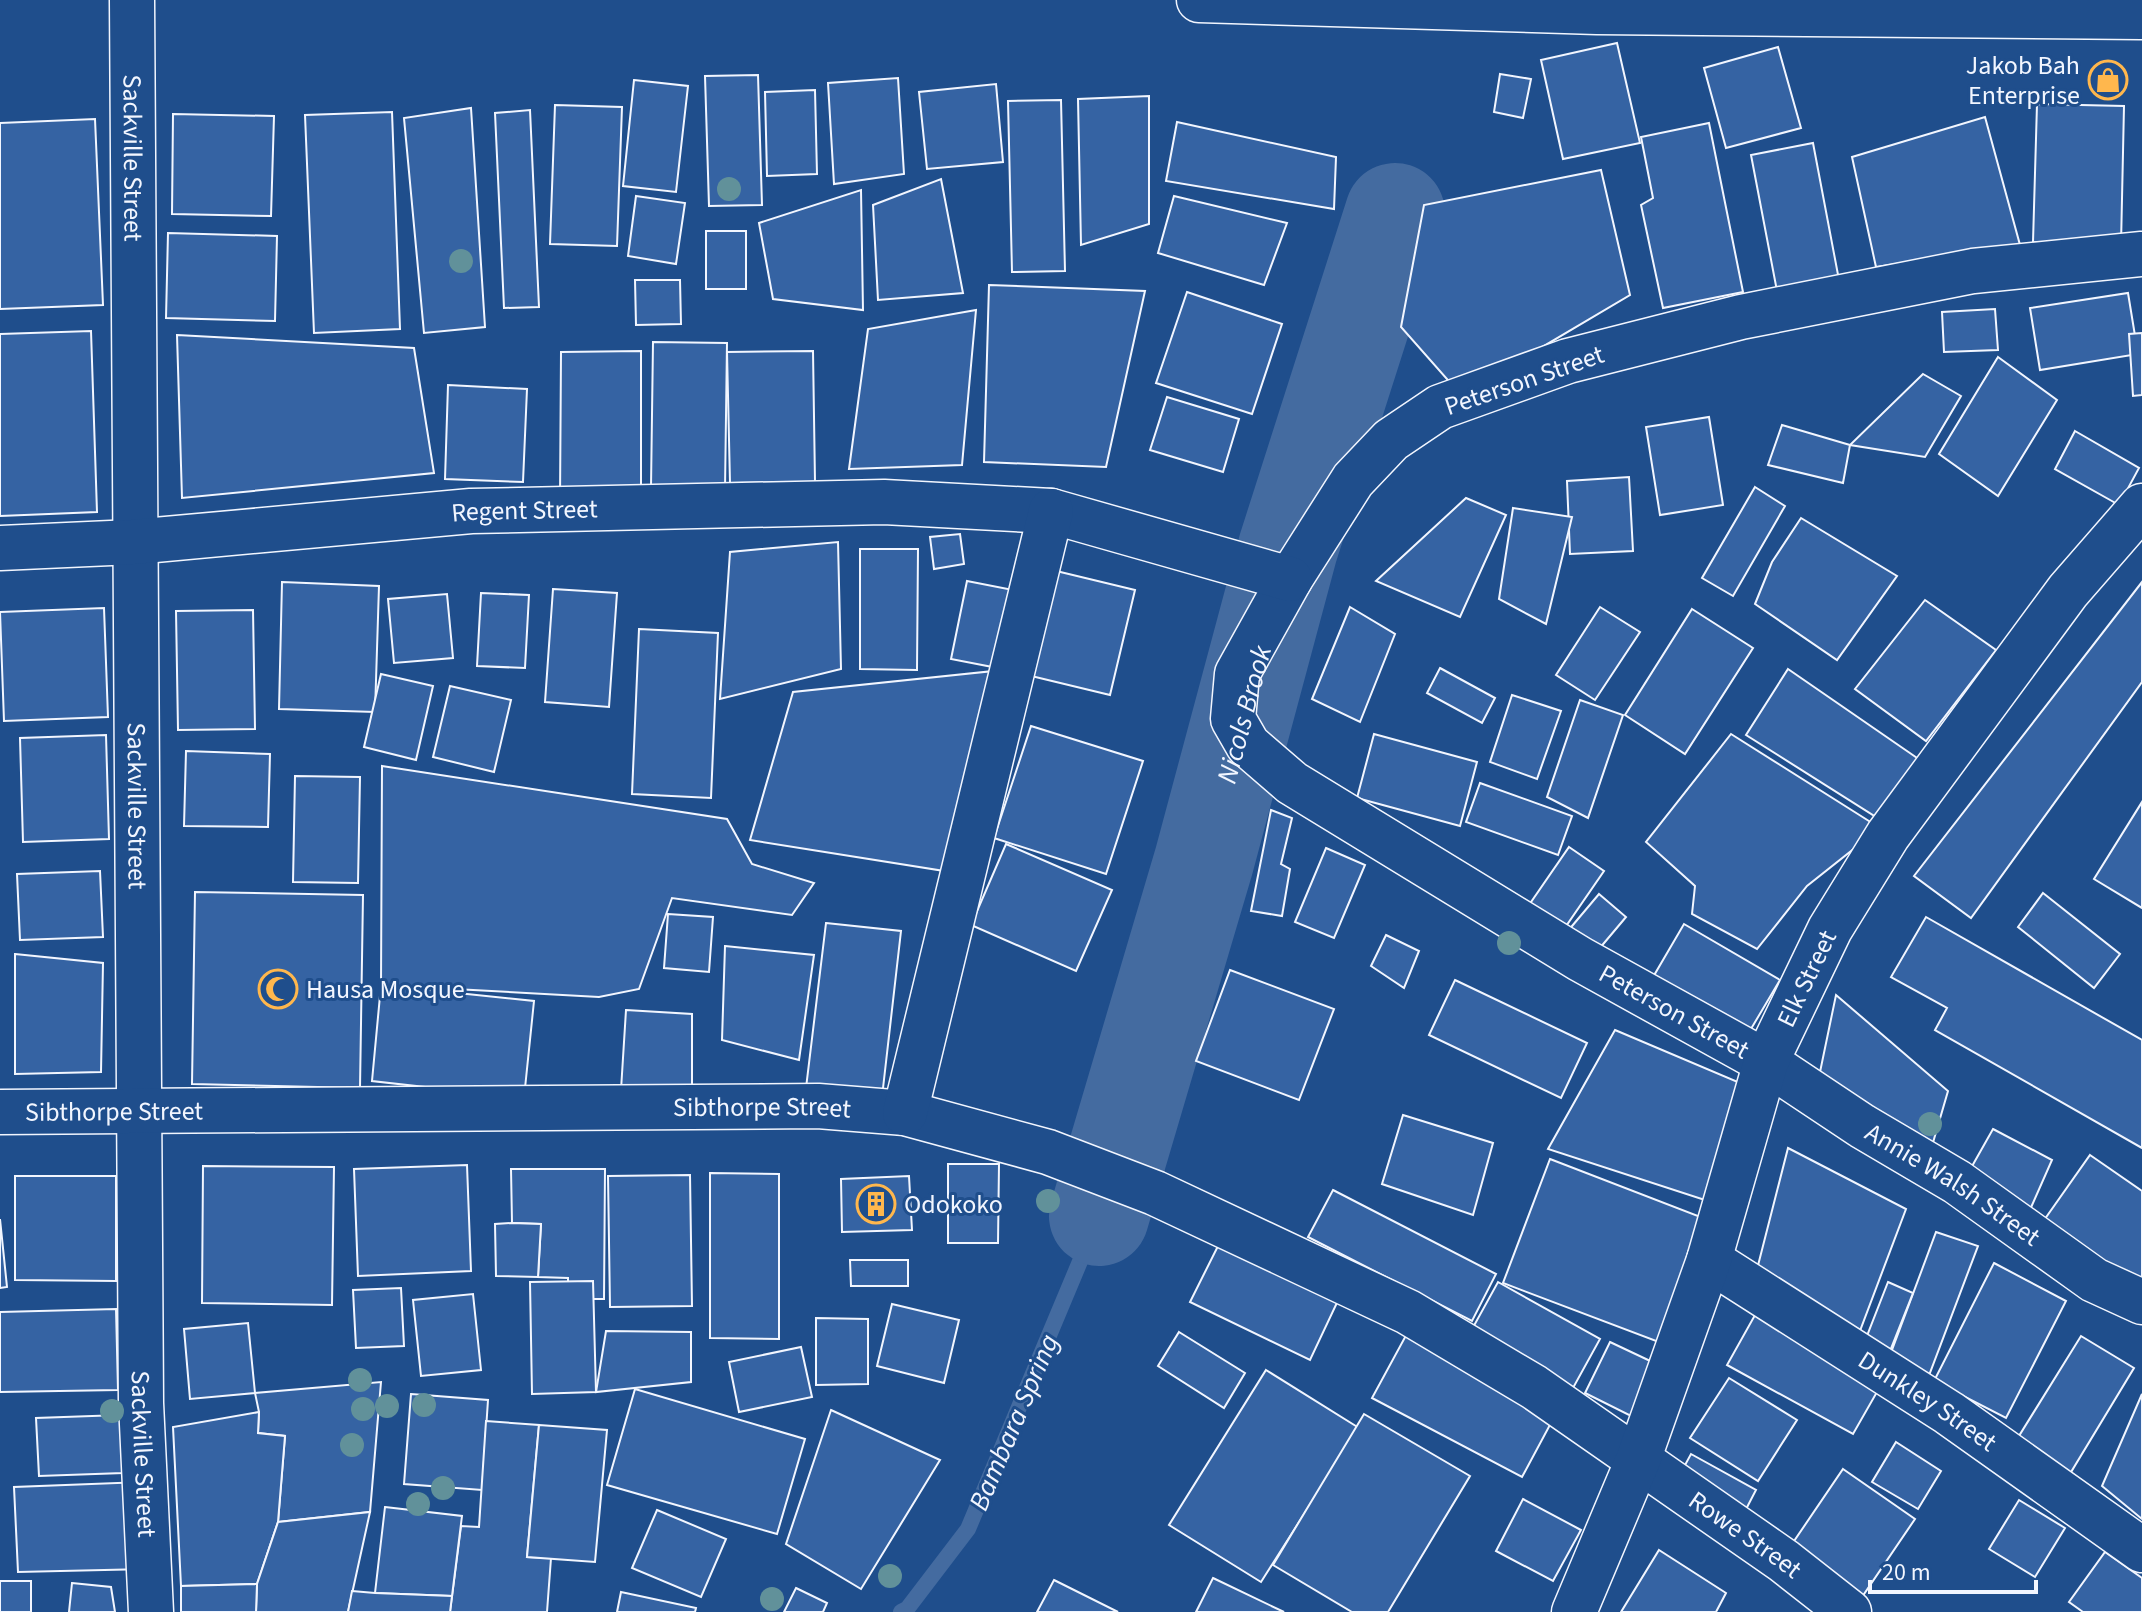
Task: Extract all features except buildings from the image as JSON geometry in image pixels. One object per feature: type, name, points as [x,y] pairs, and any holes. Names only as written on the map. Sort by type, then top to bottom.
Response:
[{"type":"street","name":"Sackville Street","points":[[132,0],[137,1108],[141,1403],[151,1612]]},
{"type":"street","points":[[1199,0],[2142,17]]},
{"type":"street","name":"Peterson Street","points":[[1766,1062],[1580,959],[1318,799],[1292,783],[1248,745],[1233,719],[1237,674],[1281,577],[1353,480],[1391,440],[1440,407],[1568,361],[1741,317],[1973,271],[2142,254]]},
{"type":"street","name":"Regent Street","points":[[0,548],[133,542],[471,511],[884,502],[1051,511],[1281,577]]},
{"type":"street","name":"Elk Street","points":[[1574,1612],[1638,1460],[1709,1260],[1766,1062],[1830,929],[1888,835],[2068,591],[2142,506]]},
{"type":"street","points":[[905,1113],[1051,511]]},
{"type":"street","name":"Annie Walsh Street","points":[[1766,1062],[1862,1126],[1957,1182],[2094,1280],[2142,1302]]},
{"type":"street","name":"Sibthorpe Street","points":[[0,1112],[137,1108],[818,1106],[905,1113],[1048,1152],[1155,1193],[1408,1312],[1534,1387],[1638,1460]]},
{"type":"street","name":"Dunkley Street","points":[[1709,1260],[1949,1413],[2142,1550]]},
{"type":"street","name":"Rowe Street","points":[[1638,1460],[1784,1561],[1849,1612]]},
{"type":"waterway","name":"Nicols Brook","points":[[1099,1216],[1204,861],[1288,548],[1395,213]]},
{"type":"waterway","name":"Bambara Spring","points":[[901,1612],[907,1609],[968,1529],[1099,1216]]},
{"type":"place","name":"Jakob Bah Enterprise","points":[[2108,80]]},
{"type":"place","name":"Hausa Mosque","points":[[278,989]]},
{"type":"place","name":"Odokoko","points":[[876,1204]]}]
